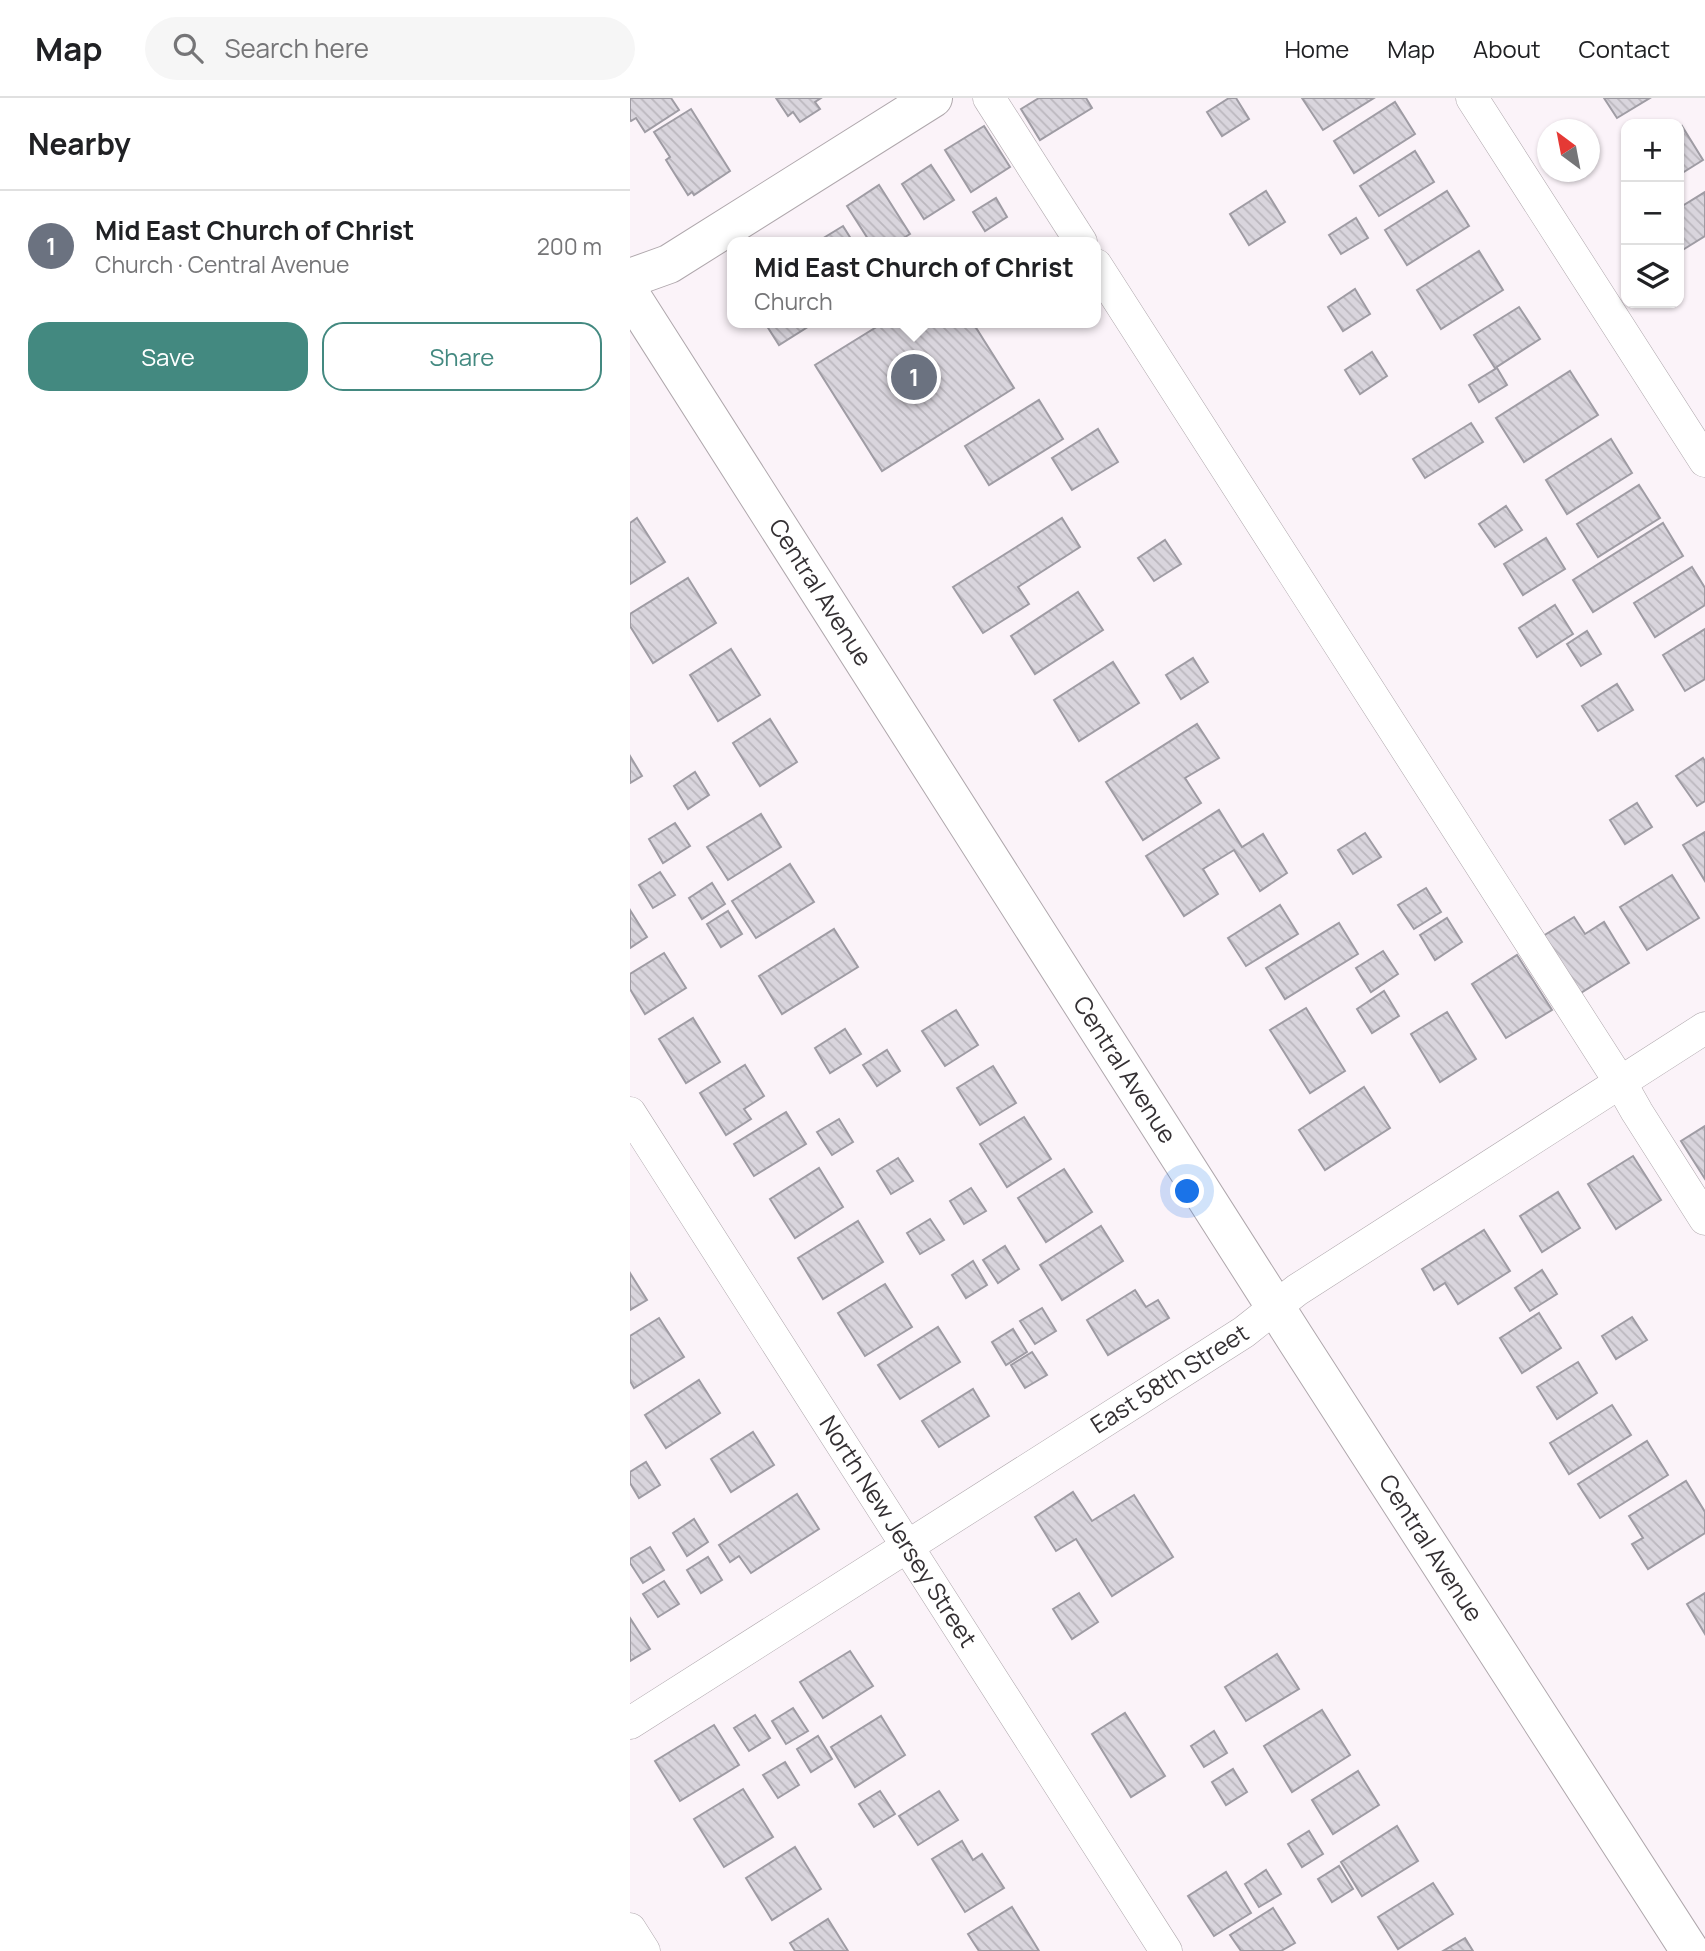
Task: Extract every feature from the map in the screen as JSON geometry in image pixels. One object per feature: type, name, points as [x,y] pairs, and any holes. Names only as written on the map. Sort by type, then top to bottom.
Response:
[{"type":"main road","points":[[630,278],[662,267],[690,251],[933,98]]},
{"type":"main road","name":"Central Avenue","points":[[630,294],[1275,1308],[1690,1951]]},
{"type":"street","points":[[989,98],[1078,237]]},
{"type":"street","points":[[1472,98],[1705,461]]},
{"type":"street","points":[[1101,273],[1705,1219]]},
{"type":"street","name":"East 58th Street","points":[[630,1723],[1244,1332],[1297,1290],[1705,1028]]},
{"type":"street","name":"North New Jersey Street","points":[[630,1113],[1166,1951]]},
{"type":"street","points":[[630,1928],[644,1951]]},
{"type":"building","points":[[630,98],[671,98],[679,110],[645,132],[636,118],[630,120]]},
{"type":"building","points":[[776,98],[821,98],[815,102],[820,109],[800,122],[793,112],[788,116]]},
{"type":"building","points":[[1039,98],[1086,98],[1092,108],[1040,140],[1021,109]]},
{"type":"building","points":[[1229,98],[1236,98],[1249,119],[1222,136],[1207,112]]},
{"type":"building","points":[[1302,98],[1374,98],[1323,130]]},
{"type":"building","points":[[1604,98],[1650,98],[1617,118]]},
{"type":"building","points":[[1395,102],[1415,134],[1354,173],[1334,141]]},
{"type":"building","points":[[691,109],[730,171],[694,195],[692,192],[688,195],[666,160],[670,157],[654,132]]},
{"type":"building","points":[[984,126],[1010,167],[971,192],[945,150]]},
{"type":"building","points":[[1684,129],[1703,160],[1684,172]]},
{"type":"building","points":[[1415,151],[1434,182],[1379,216],[1360,186]]},
{"type":"building","points":[[931,165],[954,200],[924,219],[902,184]]},
{"type":"building","points":[[879,185],[910,234],[905,237],[867,237],[847,206]]},
{"type":"building","points":[[1266,191],[1285,222],[1249,245],[1230,214]]},
{"type":"building","points":[[1447,191],[1469,226],[1407,265],[1385,230]]},
{"type":"building","points":[[1705,192],[1705,236],[1684,249],[1684,245],[1684,205]]},
{"type":"building","points":[[996,198],[1007,217],[985,231],[973,212]]},
{"type":"building","points":[[1356,218],[1368,238],[1341,254],[1329,235]]},
{"type":"building","points":[[843,226],[850,237],[825,237]]},
{"type":"building","points":[[1479,251],[1503,290],[1441,329],[1417,290]]},
{"type":"building","points":[[1355,289],[1370,314],[1343,331],[1328,307]]},
{"type":"building","points":[[1519,307],[1540,339],[1495,368],[1474,335]]},
{"type":"building","points":[[768,328],[806,328],[779,345]]},
{"type":"building","points":[[875,328],[976,328],[1014,388],[882,471],[815,365]]},
{"type":"building","points":[[1372,352],[1387,376],[1360,394],[1345,370]]},
{"type":"building","points":[[1497,368],[1507,385],[1479,402],[1469,385]]},
{"type":"building","points":[[1570,371],[1598,415],[1524,462],[1496,418]]},
{"type":"building","points":[[1039,400],[1063,439],[989,485],[965,446]]},
{"type":"building","points":[[1471,423],[1483,442],[1425,478],[1413,459]]},
{"type":"building","points":[[1098,429],[1118,462],[1072,490],[1052,458]]},
{"type":"building","points":[[1611,439],[1632,473],[1567,514],[1546,480]]},
{"type":"building","points":[[1639,485],[1660,518],[1598,557],[1577,524]]},
{"type":"building","points":[[1506,506],[1522,530],[1495,547],[1479,524]]},
{"type":"building","points":[[637,518],[665,562],[630,584],[630,523]]},
{"type":"building","points":[[1062,518],[1080,547],[1018,587],[1029,604],[983,633],[953,587]]},
{"type":"building","points":[[1663,523],[1683,556],[1593,612],[1573,580]]},
{"type":"building","points":[[1546,538],[1565,569],[1523,595],[1504,564]]},
{"type":"building","points":[[1165,540],[1181,564],[1154,581],[1138,558]]},
{"type":"building","points":[[1692,567],[1705,588],[1705,605],[1655,637],[1634,603]]},
{"type":"building","points":[[688,578],[716,623],[653,663],[630,626],[630,614]]},
{"type":"building","points":[[1078,592],[1103,630],[1035,674],[1011,636]]},
{"type":"building","points":[[1555,605],[1573,634],[1537,657],[1519,628]]},
{"type":"building","points":[[1705,629],[1705,679],[1685,691],[1663,655]]},
{"type":"building","points":[[1587,631],[1601,654],[1581,666],[1567,644]]},
{"type":"building","points":[[731,649],[760,695],[718,721],[690,675]]},
{"type":"building","points":[[1193,658],[1208,682],[1181,699],[1166,675]]},
{"type":"building","points":[[1113,662],[1139,703],[1079,741],[1054,700]]},
{"type":"building","points":[[1617,684],[1633,710],[1598,731],[1582,706]]},
{"type":"building","points":[[770,719],[797,762],[760,786],[733,743]]},
{"type":"building","points":[[1197,724],[1219,758],[1185,778],[1201,803],[1143,840],[1106,782]]},
{"type":"building","points":[[630,756],[642,776],[630,783]]},
{"type":"building","points":[[1703,758],[1705,801],[1697,806],[1676,776]]},
{"type":"building","points":[[695,772],[709,795],[688,809],[674,786]]},
{"type":"building","points":[[1637,803],[1652,827],[1625,844],[1610,820]]},
{"type":"building","points":[[1219,810],[1242,847],[1263,834],[1287,873],[1260,891],[1234,850],[1203,869],[1218,894],[1184,916],[1146,856]]},
{"type":"building","points":[[761,814],[781,847],[728,880],[707,847]]},
{"type":"building","points":[[675,823],[690,846],[663,863],[649,839]]},
{"type":"building","points":[[1705,832],[1705,881],[1683,845]]},
{"type":"building","points":[[1365,833],[1381,857],[1353,874],[1338,850]]},
{"type":"building","points":[[790,864],[814,902],[756,938],[732,901]]},
{"type":"building","points":[[660,872],[675,895],[653,908],[639,885]]},
{"type":"building","points":[[1672,875],[1699,918],[1647,950],[1620,907]]},
{"type":"building","points":[[712,883],[725,904],[702,919],[689,898]]},
{"type":"building","points":[[1426,888],[1441,912],[1414,929],[1398,905]]},
{"type":"building","points":[[1280,905],[1298,934],[1246,966],[1228,938]]},
{"type":"building","points":[[630,910],[647,937],[630,948]]},
{"type":"building","points":[[728,911],[742,934],[721,947],[707,924]]},
{"type":"building","points":[[1574,917],[1585,934],[1604,922],[1629,963],[1579,994],[1543,936]]},
{"type":"building","points":[[1447,918],[1462,942],[1435,960],[1420,935]]},
{"type":"building","points":[[1339,923],[1358,954],[1285,999],[1266,968]]},
{"type":"building","points":[[834,929],[858,967],[782,1014],[759,976]]},
{"type":"building","points":[[1383,951],[1398,974],[1371,992],[1356,968]]},
{"type":"building","points":[[664,953],[686,988],[645,1014],[630,989],[630,974]]},
{"type":"building","points":[[1517,955],[1552,1010],[1506,1038],[1472,984]]},
{"type":"building","points":[[1384,991],[1399,1016],[1372,1033],[1357,1009]]},
{"type":"building","points":[[1306,1008],[1345,1071],[1310,1093],[1270,1030]]},
{"type":"building","points":[[956,1010],[978,1045],[945,1066],[922,1031]]},
{"type":"building","points":[[1447,1012],[1476,1059],[1440,1082],[1411,1034]]},
{"type":"building","points":[[693,1018],[720,1062],[686,1083],[659,1039]]},
{"type":"building","points":[[845,1029],[861,1054],[830,1073],[815,1048]]},
{"type":"building","points":[[887,1050],[900,1071],[877,1086],[863,1065]]},
{"type":"building","points":[[745,1065],[764,1096],[744,1109],[751,1119],[726,1135],[700,1093]]},
{"type":"building","points":[[993,1066],[1016,1103],[980,1125],[957,1088]]},
{"type":"building","points":[[1364,1087],[1390,1128],[1325,1170],[1299,1130]]},
{"type":"building","points":[[786,1112],[806,1144],[754,1176],[734,1144]]},
{"type":"building","points":[[1024,1117],[1051,1159],[1007,1187],[980,1144]]},
{"type":"building","points":[[839,1119],[853,1142],[832,1155],[817,1132]]},
{"type":"building","points":[[1705,1126],[1705,1179],[1681,1141]]},
{"type":"building","points":[[1633,1156],[1661,1200],[1616,1229],[1588,1184]]},
{"type":"building","points":[[898,1158],[913,1181],[891,1194],[877,1171]]},
{"type":"building","points":[[819,1168],[843,1207],[795,1238],[770,1199]]},
{"type":"building","points":[[1064,1169],[1092,1212],[1046,1242],[1018,1198]]},
{"type":"building","points":[[971,1188],[986,1211],[964,1224],[950,1201]]},
{"type":"building","points":[[1558,1192],[1580,1228],[1542,1252],[1520,1216]]},
{"type":"building","points":[[930,1219],[944,1240],[920,1254],[907,1233]]},
{"type":"building","points":[[858,1221],[883,1262],[823,1299],[798,1258]]},
{"type":"building","points":[[1101,1226],[1123,1261],[1062,1300],[1040,1265]]},
{"type":"building","points":[[1484,1230],[1510,1271],[1458,1304],[1445,1283],[1434,1290],[1422,1269]]},
{"type":"building","points":[[1005,1246],[1019,1269],[998,1283],[983,1260]]},
{"type":"building","points":[[973,1261],[987,1285],[966,1298],[952,1275]]},
{"type":"building","points":[[1542,1270],[1557,1294],[1530,1311],[1515,1288]]},
{"type":"building","points":[[630,1273],[647,1300],[630,1310]]},
{"type":"building","points":[[885,1284],[912,1327],[865,1356],[838,1313]]},
{"type":"building","points":[[1135,1290],[1146,1307],[1158,1300],[1169,1318],[1108,1355],[1087,1320]]},
{"type":"building","points":[[1042,1308],[1056,1331],[1035,1344],[1020,1321]]},
{"type":"building","points":[[1539,1313],[1561,1348],[1522,1373],[1500,1338]]},
{"type":"building","points":[[1632,1317],[1647,1340],[1616,1359],[1602,1336]]},
{"type":"building","points":[[659,1318],[684,1357],[634,1388],[630,1381],[630,1336]]},
{"type":"building","points":[[938,1327],[960,1362],[900,1399],[878,1365]]},
{"type":"building","points":[[1013,1329],[1027,1352],[1006,1365],[992,1342]]},
{"type":"building","points":[[1032,1352],[1047,1375],[1025,1388],[1011,1365]]},
{"type":"building","points":[[1578,1362],[1597,1393],[1557,1419],[1537,1387]]},
{"type":"building","points":[[699,1380],[720,1413],[666,1448],[645,1415]]},
{"type":"building","points":[[973,1389],[989,1416],[939,1447],[922,1421]]},
{"type":"building","points":[[1612,1405],[1631,1435],[1569,1474],[1550,1443]]},
{"type":"building","points":[[753,1432],[774,1465],[731,1492],[711,1459]]},
{"type":"building","points":[[1647,1441],[1668,1475],[1600,1518],[1578,1484]]},
{"type":"building","points":[[646,1462],[660,1485],[639,1498],[630,1483],[630,1472]]},
{"type":"building","points":[[1686,1481],[1705,1512],[1705,1533],[1648,1569],[1632,1544],[1643,1538],[1629,1516]]},
{"type":"building","points":[[1073,1492],[1092,1521],[1134,1495],[1173,1557],[1112,1596],[1076,1539],[1056,1551],[1035,1517]]},
{"type":"building","points":[[797,1494],[819,1529],[751,1573],[739,1556],[730,1562],[719,1545]]},
{"type":"building","points":[[694,1519],[708,1542],[687,1556],[673,1533]]},
{"type":"building","points":[[650,1547],[664,1570],[643,1583],[630,1559]]},
{"type":"building","points":[[708,1557],[722,1580],[701,1593],[687,1570]]},
{"type":"building","points":[[664,1581],[679,1604],[658,1617],[643,1594]]},
{"type":"building","points":[[1079,1593],[1098,1622],[1072,1639],[1053,1609]]},
{"type":"building","points":[[1705,1593],[1705,1634],[1687,1604]]},
{"type":"building","points":[[630,1618],[650,1649],[630,1661]]},
{"type":"building","points":[[850,1651],[873,1686],[823,1718],[800,1682]]},
{"type":"building","points":[[1277,1654],[1299,1689],[1246,1721],[1225,1687]]},
{"type":"building","points":[[793,1708],[808,1731],[786,1744],[772,1721]]},
{"type":"building","points":[[1322,1710],[1350,1755],[1292,1792],[1264,1746]]},
{"type":"building","points":[[1125,1713],[1165,1776],[1131,1797],[1092,1734]]},
{"type":"building","points":[[755,1715],[770,1738],[749,1751],[734,1728]]},
{"type":"building","points":[[881,1716],[905,1755],[855,1787],[831,1747]]},
{"type":"building","points":[[714,1725],[739,1765],[680,1801],[655,1761]]},
{"type":"building","points":[[1214,1731],[1227,1753],[1204,1767],[1191,1746]]},
{"type":"building","points":[[818,1736],[832,1759],[811,1772],[797,1749]]},
{"type":"building","points":[[785,1762],[799,1785],[778,1798],[763,1775]]},
{"type":"building","points":[[1233,1769],[1247,1792],[1226,1805],[1212,1782]]},
{"type":"building","points":[[1358,1771],[1379,1805],[1333,1834],[1312,1800]]},
{"type":"building","points":[[743,1789],[773,1837],[724,1867],[694,1819]]},
{"type":"building","points":[[880,1791],[895,1814],[874,1827],[859,1804]]},
{"type":"building","points":[[939,1791],[958,1820],[918,1845],[899,1816]]},
{"type":"building","points":[[1397,1826],[1418,1861],[1362,1896],[1341,1862]]},
{"type":"building","points":[[1309,1831],[1323,1854],[1302,1867],[1288,1844]]},
{"type":"building","points":[[962,1841],[973,1860],[982,1854],[1004,1888],[965,1912],[932,1859]]},
{"type":"building","points":[[795,1847],[821,1889],[772,1920],[746,1878]]},
{"type":"building","points":[[1339,1866],[1353,1889],[1332,1902],[1318,1879]]},
{"type":"building","points":[[1266,1870],[1281,1894],[1259,1907],[1245,1884]]},
{"type":"building","points":[[1226,1872],[1251,1913],[1214,1936],[1188,1896]]},
{"type":"building","points":[[1433,1883],[1453,1914],[1398,1949],[1378,1917]]},
{"type":"building","points":[[1012,1907],[1039,1951],[979,1951],[968,1934]]},
{"type":"building","points":[[1273,1908],[1295,1943],[1281,1951],[1241,1951],[1230,1935]]},
{"type":"building","points":[[828,1919],[848,1951],[795,1951],[790,1943]]},
{"type":"building","points":[[1465,1938],[1473,1951],[1443,1951]]},
{"type":"place","name":"Mid East Church of Christ","points":[[914,377]]}]
